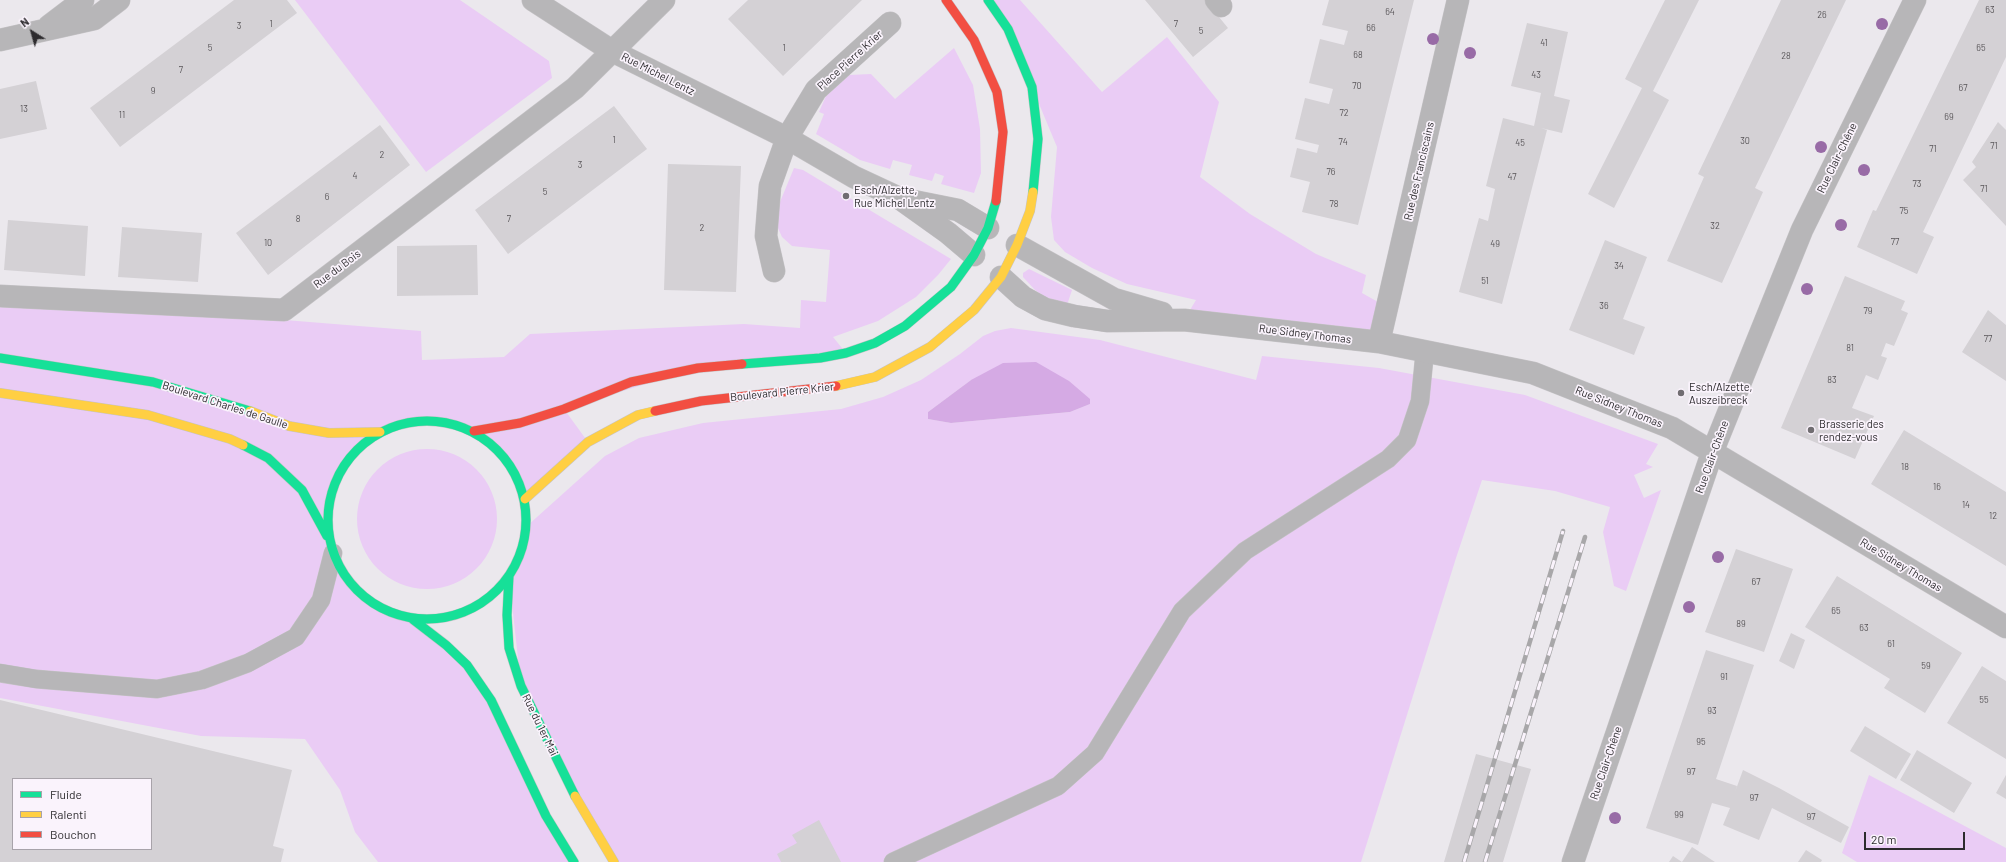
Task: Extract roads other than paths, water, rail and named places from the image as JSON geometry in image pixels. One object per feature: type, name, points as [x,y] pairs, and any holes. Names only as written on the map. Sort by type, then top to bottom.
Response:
[{"type":"main road","points":[[474,431],[520,423],[564,409],[631,382],[698,368],[820,358],[846,353],[875,343],[905,326],[951,287],[977,257],[991,229],[996,202],[1003,132],[997,92],[974,40],[946,0]]},
{"type":"main road","name":"Boulevard Pierre Krier","points":[[525,499],[588,442],[638,415],[701,401],[830,388],[875,377],[930,347],[974,310],[998,275],[1030,211],[1035,181],[1038,139],[1032,87],[1008,29],[988,0]]},
{"type":"main road","name":"Boulevard Charles de Gaulle","points":[[0,358],[153,382],[241,408],[296,427],[329,433],[380,432]]},
{"type":"main road","points":[[0,393],[148,415],[230,439],[268,458],[302,490],[348,581],[372,603],[391,613],[411,618],[439,618],[466,612],[490,597],[509,576],[522,552],[527,526],[525,499],[515,471],[497,448],[474,431],[443,421],[410,421],[380,432],[354,452],[336,478],[328,509],[331,547]]},
{"type":"main road","name":"Rue du 1er Mai","points":[[509,576],[506,615],[509,648],[521,686],[574,794],[614,862]]},
{"type":"main road","points":[[411,618],[446,645],[467,666],[491,700],[546,816],[574,862]]},
{"type":"street","points":[[44,30],[83,0]]},
{"type":"street","points":[[0,40],[94,19],[119,0]]},
{"type":"street","name":"Rue Michel Lentz","points":[[533,0],[612,51],[787,138]]},
{"type":"street","name":"Rue du Bois","points":[[0,296],[284,310],[575,88],[664,0]]},
{"type":"street","name":"Rue des Franciscains","points":[[1379,342],[1458,0]]},
{"type":"street","name":"Rue Clair-Chêne","points":[[1573,862],[1712,453],[1802,230],[1915,0]]},
{"type":"street","name":"Place Pierre Krier","points":[[774,271],[766,236],[770,186],[787,138],[816,90],[890,23]]},
{"type":"street","points":[[787,138],[854,177],[899,198],[948,233],[977,257]]},
{"type":"street","points":[[899,198],[958,210],[991,229]]},
{"type":"street","name":"Rue Sidney Thomas","points":[[1014,243],[1114,299],[1184,320]]},
{"type":"street","name":"Rue Sidney Thomas","points":[[998,275],[1024,297],[1045,309],[1074,316],[1106,321],[1184,320],[1379,342],[1425,350],[1533,373],[1672,428],[2006,627]]},
{"type":"lane","points":[[893,862],[1058,786],[1096,753],[1182,611],[1245,551],[1388,459],[1407,440],[1420,401],[1425,350]]},
{"type":"lane","points":[[0,673],[44,680],[157,689],[202,680],[248,664],[296,637],[321,600],[331,547]]},
{"type":"railway","points":[[1464,862],[1563,531]]},
{"type":"railway","points":[[1485,862],[1585,537]]},
{"type":"place","name":"Esch/Alzette, Rue Michel Lentz","points":[[846,196]]},
{"type":"place","name":"Esch/Alzette, Auszeibreck","points":[[1681,393]]},
{"type":"place","name":"Brasserie des rendez-vous","points":[[1811,430]]}]
